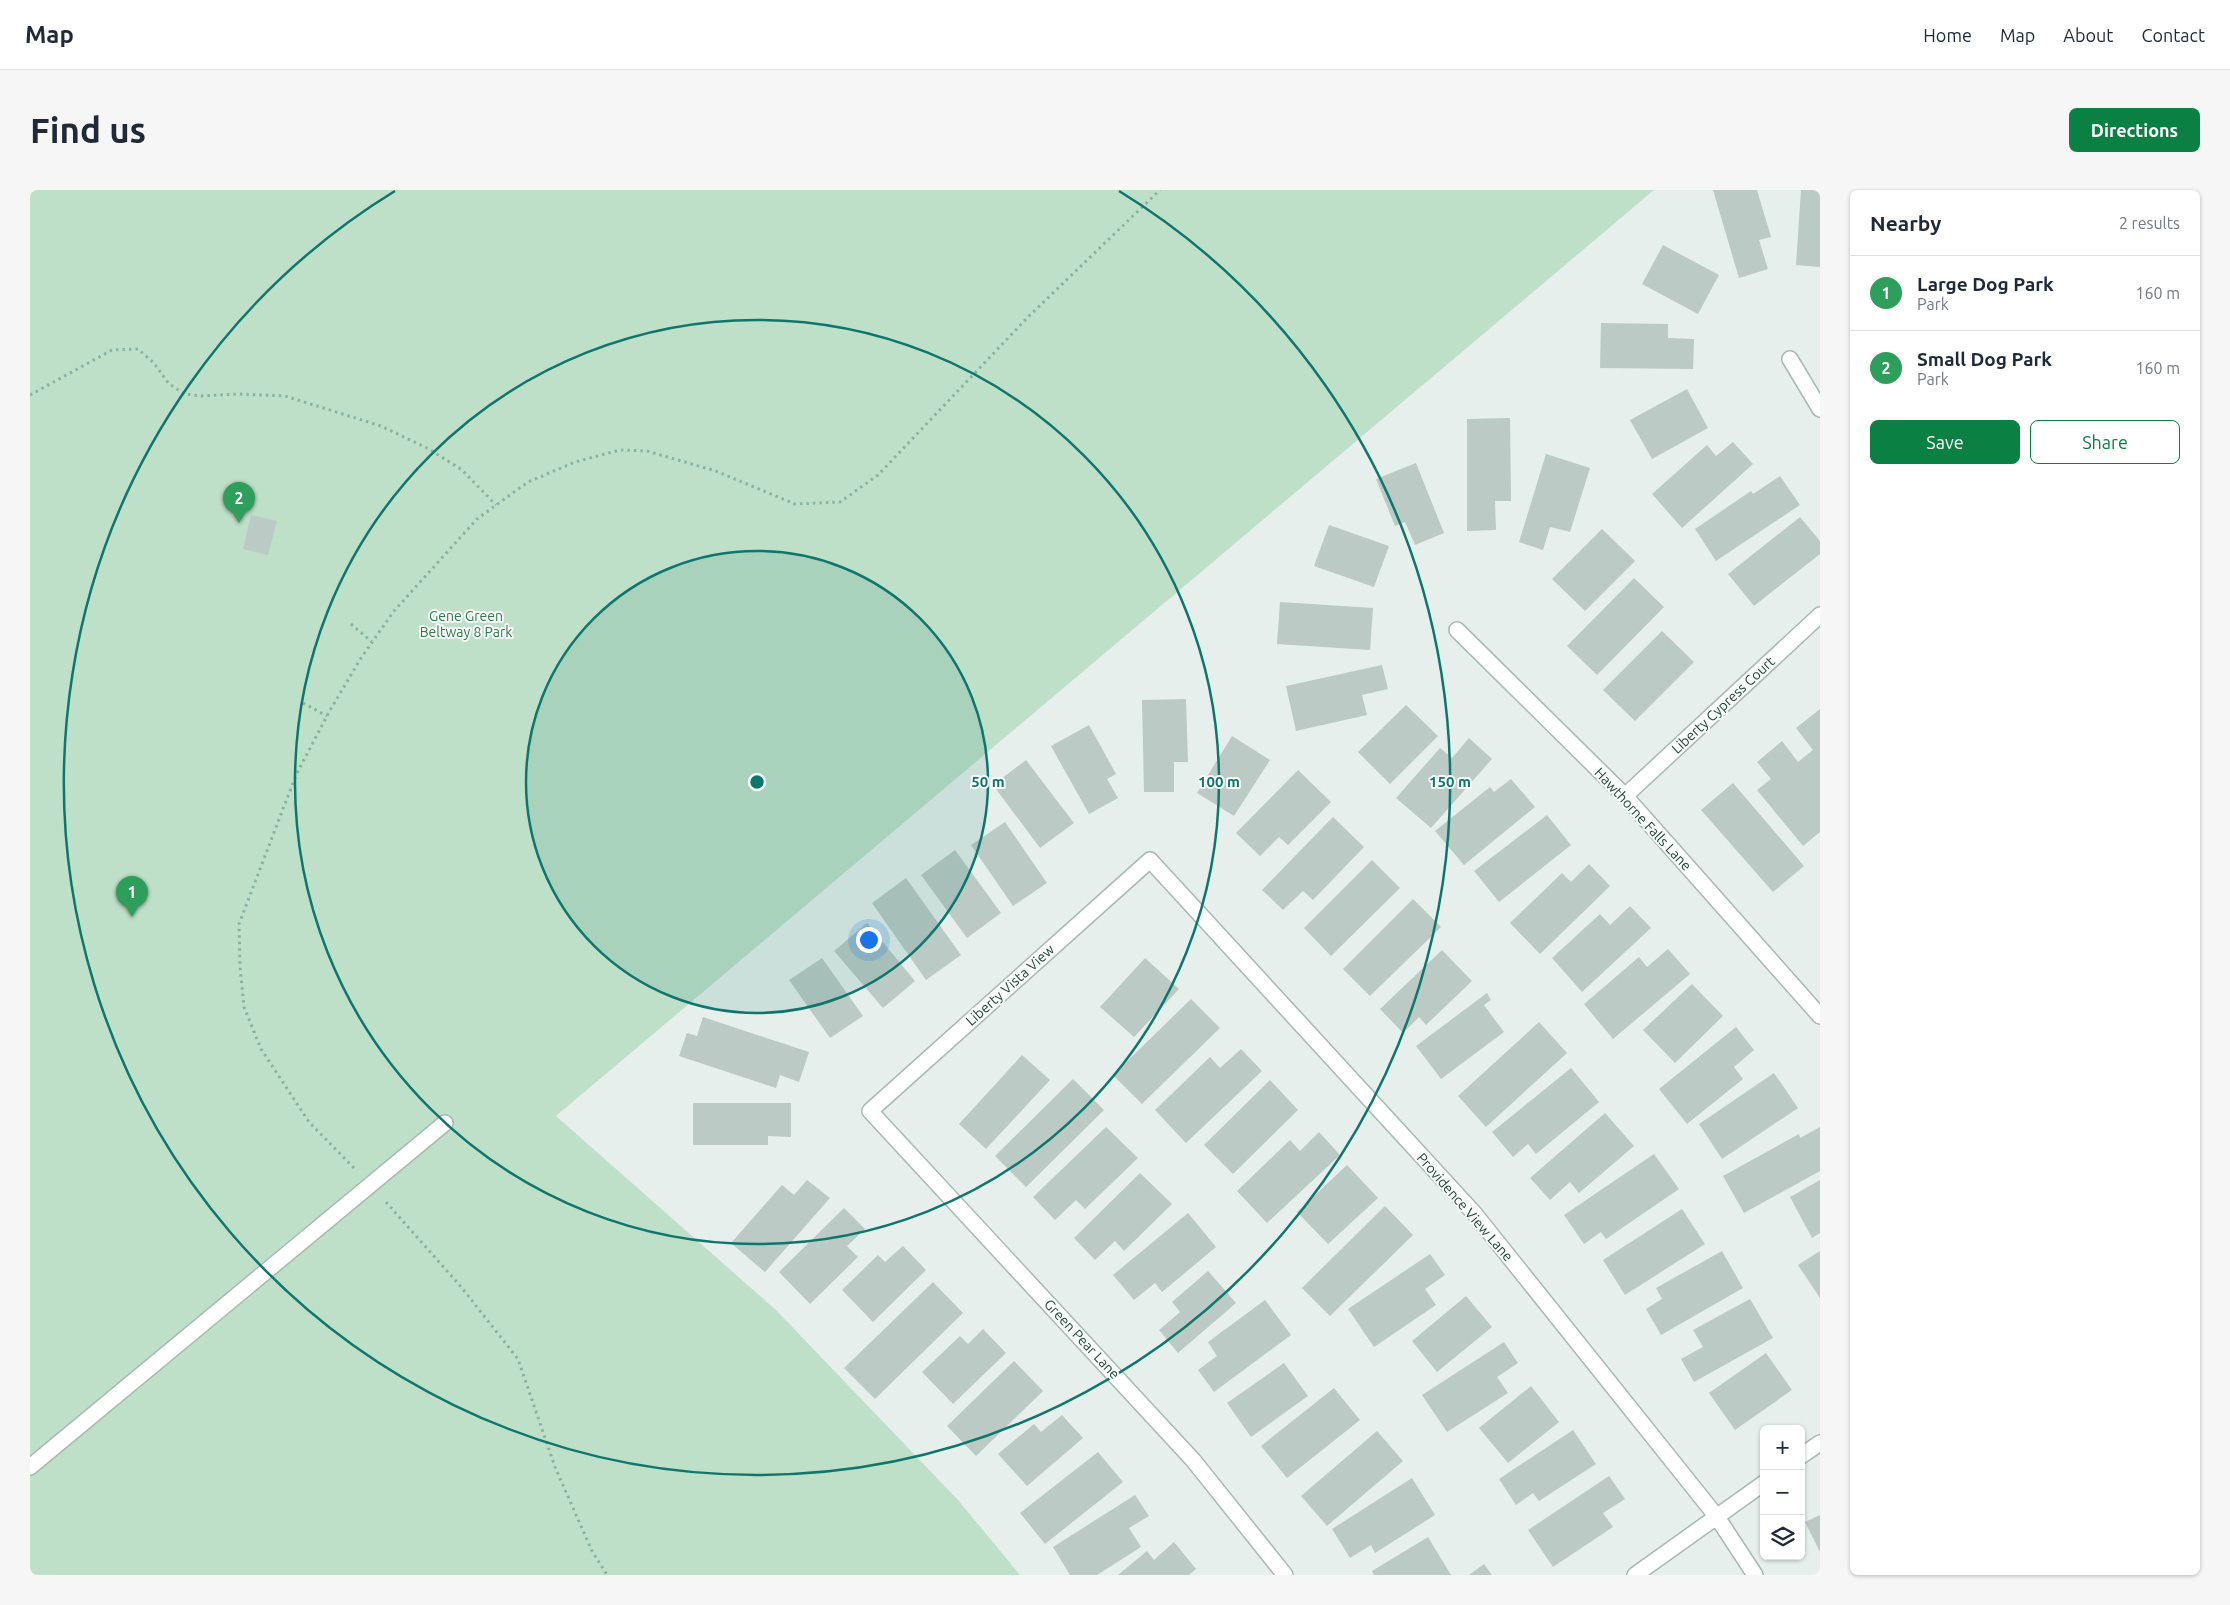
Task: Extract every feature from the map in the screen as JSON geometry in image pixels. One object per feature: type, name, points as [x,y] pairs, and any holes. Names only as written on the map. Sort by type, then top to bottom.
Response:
[{"type":"street","points":[[1790,359],[1820,408]]},
{"type":"street","name":"Liberty Cypress Court","points":[[1626,796],[1820,615]]},
{"type":"street","name":"Hawthorne Falls Lane","points":[[1457,630],[1626,796],[1820,1016]]},
{"type":"street","name":"Liberty Vista View","points":[[870,1111],[1150,860]]},
{"type":"street","name":"Providence View Lane","points":[[1150,860],[1474,1213],[1717,1517],[1755,1575]]},
{"type":"street","name":"Green Pear Lane","points":[[870,1111],[1193,1460],[1285,1575]]},
{"type":"street","points":[[30,1467],[444,1122]]},
{"type":"street","points":[[1805,1453],[1820,1442]]},
{"type":"street","points":[[1636,1575],[1760,1486]]},
{"type":"path","points":[[607,1575],[592,1551],[555,1467],[518,1359],[462,1288],[370,1185],[309,1122],[262,1049],[244,1007],[240,966],[239,924],[296,775],[327,716],[372,642],[394,612],[477,519],[528,482],[575,462],[620,450],[647,452],[716,471],[796,504],[840,502],[878,475],[1029,316],[1160,190]]},
{"type":"path","points":[[30,395],[112,350],[138,349],[154,363],[170,384],[184,394],[201,396],[238,394],[285,396],[381,426],[429,449],[462,470],[496,506]]},
{"type":"path","points":[[351,624],[372,642]]},
{"type":"path","points":[[303,703],[327,716]]},
{"type":"green space","name":"Gene Green Beltway 8 Park","points":[[30,190],[1654,190],[556,1116],[776,1310],[958,1500],[1020,1575],[30,1575]]},
{"type":"building","points":[[1713,190],[1757,190],[1771,237],[1759,240],[1768,269],[1739,278]]},
{"type":"building","points":[[1801,190],[1820,190],[1820,267],[1796,265]]},
{"type":"building","points":[[1663,245],[1719,275],[1698,314],[1642,284]]},
{"type":"building","points":[[1601,323],[1668,324],[1668,338],[1694,339],[1693,369],[1600,368]]},
{"type":"building","points":[[1687,389],[1708,428],[1652,459],[1630,420]]},
{"type":"building","points":[[1510,418],[1511,501],[1495,501],[1496,530],[1467,531],[1467,419]]},
{"type":"building","points":[[1733,442],[1753,464],[1682,528],[1652,494],[1707,445],[1716,456]]},
{"type":"building","points":[[1546,454],[1590,468],[1570,532],[1550,527],[1543,550],[1519,542]]},
{"type":"building","points":[[1416,463],[1444,533],[1415,545],[1405,522],[1395,526],[1376,479]]},
{"type":"building","points":[[1780,476],[1800,505],[1716,561],[1695,529],[1751,491],[1753,494]]},
{"type":"building","points":[[251,515],[277,521],[268,555],[243,549]]},
{"type":"building","points":[[1800,517],[1820,541],[1820,554],[1754,606],[1728,574]]},
{"type":"building","points":[[1329,525],[1389,546],[1374,587],[1314,566]]},
{"type":"building","points":[[1602,529],[1635,561],[1585,611],[1552,579]]},
{"type":"building","points":[[1634,578],[1664,607],[1597,675],[1567,646]]},
{"type":"building","points":[[1280,602],[1373,608],[1370,650],[1277,644]]},
{"type":"building","points":[[1662,631],[1694,662],[1635,721],[1603,690]]},
{"type":"building","points":[[1382,665],[1388,689],[1362,695],[1367,715],[1296,731],[1286,686]]},
{"type":"building","points":[[1186,699],[1188,762],[1174,762],[1174,792],[1144,792],[1142,700]]},
{"type":"building","points":[[1406,705],[1438,736],[1390,784],[1358,752]]},
{"type":"building","points":[[1820,709],[1820,832],[1803,846],[1757,790],[1771,779],[1757,762],[1782,741],[1798,762],[1813,750],[1796,728]]},
{"type":"building","points":[[1089,725],[1116,774],[1107,779],[1118,798],[1089,814],[1051,746]]},
{"type":"building","points":[[1232,736],[1270,760],[1234,816],[1197,793]]},
{"type":"building","points":[[1469,738],[1492,759],[1431,828],[1396,798],[1440,748],[1452,758]]},
{"type":"building","points":[[1026,760],[1074,823],[1040,848],[993,785]]},
{"type":"building","points":[[1298,770],[1331,802],[1288,845],[1279,837],[1260,856],[1236,833]]},
{"type":"building","points":[[1511,779],[1535,807],[1464,865],[1435,831],[1490,787],[1494,792]]},
{"type":"building","points":[[1733,783],[1804,866],[1773,892],[1701,810]]},
{"type":"building","points":[[1547,815],[1571,845],[1499,902],[1474,871]]},
{"type":"building","points":[[1333,817],[1364,847],[1313,900],[1303,891],[1283,910],[1262,890]]},
{"type":"building","points":[[1005,822],[1047,883],[1013,906],[971,845]]},
{"type":"building","points":[[955,850],[1001,913],[967,938],[921,875]]},
{"type":"building","points":[[1372,860],[1400,888],[1331,956],[1304,928]]},
{"type":"building","points":[[1589,864],[1610,886],[1540,954],[1510,923],[1562,873],[1571,882]]},
{"type":"building","points":[[906,878],[961,955],[926,980],[872,903]]},
{"type":"building","points":[[1413,899],[1441,927],[1370,996],[1343,969]]},
{"type":"building","points":[[1630,906],[1651,928],[1582,992],[1552,958],[1600,914],[1610,925]]},
{"type":"building","points":[[867,923],[915,981],[883,1008],[834,951]]},
{"type":"building","points":[[1668,949],[1690,974],[1613,1039],[1584,1004],[1639,957],[1647,967]]},
{"type":"building","points":[[1442,950],[1472,981],[1426,1025],[1419,1017],[1403,1033],[1380,1009]]},
{"type":"building","points":[[822,958],[863,1016],[830,1038],[789,980]]},
{"type":"building","points":[[1145,958],[1179,989],[1134,1037],[1100,1007]]},
{"type":"building","points":[[1692,984],[1723,1016],[1675,1063],[1643,1030]]},
{"type":"building","points":[[1487,993],[1491,1000],[1484,1005],[1504,1032],[1441,1079],[1416,1046]]},
{"type":"building","points":[[1191,999],[1220,1028],[1142,1104],[1113,1075]]},
{"type":"building","points":[[703,1017],[809,1052],[799,1082],[780,1075],[776,1088],[679,1056],[687,1033],[697,1036]]},
{"type":"building","points":[[1539,1022],[1567,1053],[1486,1127],[1458,1096]]},
{"type":"building","points":[[1736,1027],[1754,1050],[1734,1067],[1743,1079],[1687,1124],[1659,1089]]},
{"type":"building","points":[[1241,1049],[1262,1071],[1186,1143],[1155,1110],[1210,1057],[1220,1068]]},
{"type":"building","points":[[1022,1055],[1050,1080],[986,1149],[959,1124]]},
{"type":"building","points":[[1571,1068],[1599,1102],[1536,1154],[1528,1144],[1513,1157],[1492,1132]]},
{"type":"building","points":[[1774,1073],[1798,1108],[1722,1159],[1699,1124]]},
{"type":"building","points":[[1073,1079],[1104,1110],[1026,1187],[995,1156]]},
{"type":"building","points":[[1270,1080],[1298,1110],[1233,1174],[1204,1145]]},
{"type":"building","points":[[693,1103],[791,1103],[791,1137],[768,1136],[768,1145],[693,1145]]},
{"type":"building","points":[[1605,1113],[1634,1146],[1579,1193],[1570,1182],[1550,1200],[1530,1178]]},
{"type":"building","points":[[1106,1127],[1138,1158],[1085,1209],[1076,1200],[1055,1220],[1033,1197]]},
{"type":"building","points":[[1820,1127],[1820,1171],[1744,1213],[1723,1176],[1799,1134],[1800,1138]]},
{"type":"building","points":[[1319,1132],[1340,1155],[1267,1223],[1237,1191],[1290,1140],[1300,1151]]},
{"type":"building","points":[[1654,1154],[1679,1189],[1606,1239],[1601,1232],[1584,1244],[1564,1215]]},
{"type":"building","points":[[1347,1165],[1378,1198],[1328,1244],[1297,1212]]},
{"type":"building","points":[[1140,1173],[1172,1204],[1124,1251],[1115,1241],[1095,1260],[1074,1238]]},
{"type":"building","points":[[807,1180],[830,1198],[765,1272],[731,1243],[782,1185],[794,1195]]},
{"type":"building","points":[[1820,1180],[1820,1233],[1812,1238],[1790,1197]]},
{"type":"building","points":[[1385,1206],[1413,1235],[1330,1316],[1302,1288]]},
{"type":"building","points":[[844,1208],[865,1229],[847,1246],[858,1257],[810,1304],[779,1272]]},
{"type":"building","points":[[1682,1209],[1705,1244],[1625,1295],[1603,1260]]},
{"type":"building","points":[[1188,1213],[1216,1247],[1162,1292],[1155,1283],[1134,1300],[1113,1275]]},
{"type":"building","points":[[903,1246],[926,1270],[873,1322],[842,1290],[878,1255],[885,1262]]},
{"type":"building","points":[[1722,1251],[1743,1288],[1661,1335],[1646,1309],[1662,1299],[1656,1288]]},
{"type":"building","points":[[1820,1251],[1820,1298],[1798,1265]]},
{"type":"building","points":[[1430,1254],[1445,1275],[1425,1289],[1436,1305],[1374,1347],[1348,1309]]},
{"type":"building","points":[[1208,1271],[1236,1303],[1178,1353],[1159,1330],[1180,1312],[1172,1302]]},
{"type":"building","points":[[933,1282],[963,1313],[875,1399],[844,1368]]},
{"type":"building","points":[[1466,1296],[1492,1327],[1437,1372],[1412,1341]]},
{"type":"building","points":[[1750,1299],[1773,1338],[1694,1382],[1681,1359],[1703,1347],[1693,1330]]},
{"type":"building","points":[[1265,1300],[1291,1335],[1214,1392],[1198,1370],[1217,1356],[1208,1342]]},
{"type":"building","points":[[983,1329],[1006,1353],[953,1404],[922,1372],[960,1336],[968,1344]]},
{"type":"building","points":[[1504,1342],[1518,1363],[1497,1377],[1508,1393],[1447,1432],[1422,1395]]},
{"type":"building","points":[[1766,1353],[1792,1390],[1735,1430],[1709,1393]]},
{"type":"building","points":[[1014,1361],[1043,1391],[976,1456],[947,1426]]},
{"type":"building","points":[[1284,1363],[1308,1396],[1251,1437],[1227,1403]]},
{"type":"building","points":[[1531,1386],[1559,1422],[1508,1463],[1479,1428]]},
{"type":"building","points":[[1334,1388],[1360,1420],[1287,1478],[1261,1446]]},
{"type":"building","points":[[1062,1415],[1083,1438],[1027,1486],[998,1454],[1034,1424],[1041,1432]]},
{"type":"building","points":[[1573,1430],[1596,1464],[1539,1501],[1533,1493],[1516,1505],[1499,1479]]},
{"type":"building","points":[[1377,1431],[1403,1461],[1327,1526],[1301,1496]]},
{"type":"building","points":[[1098,1452],[1123,1482],[1045,1544],[1020,1513]]},
{"type":"building","points":[[1609,1476],[1625,1499],[1603,1513],[1613,1527],[1553,1567],[1528,1530]]},
{"type":"building","points":[[1412,1478],[1435,1515],[1375,1553],[1371,1545],[1350,1558],[1332,1529]]},
{"type":"building","points":[[1135,1495],[1149,1516],[1129,1528],[1141,1547],[1097,1575],[1070,1575],[1053,1547]]},
{"type":"building","points":[[1820,1515],[1820,1552],[1805,1522]]},
{"type":"building","points":[[1428,1537],[1451,1575],[1374,1575],[1372,1571]]},
{"type":"building","points":[[1174,1542],[1196,1569],[1189,1575],[1118,1575],[1147,1551],[1154,1560]]},
{"type":"building","points":[[1484,1564],[1492,1575],[1469,1575]]},
{"type":"place","name":"Small Dog Park","points":[[239,523]]},
{"type":"place","name":"Large Dog Park","points":[[132,917]]}]
